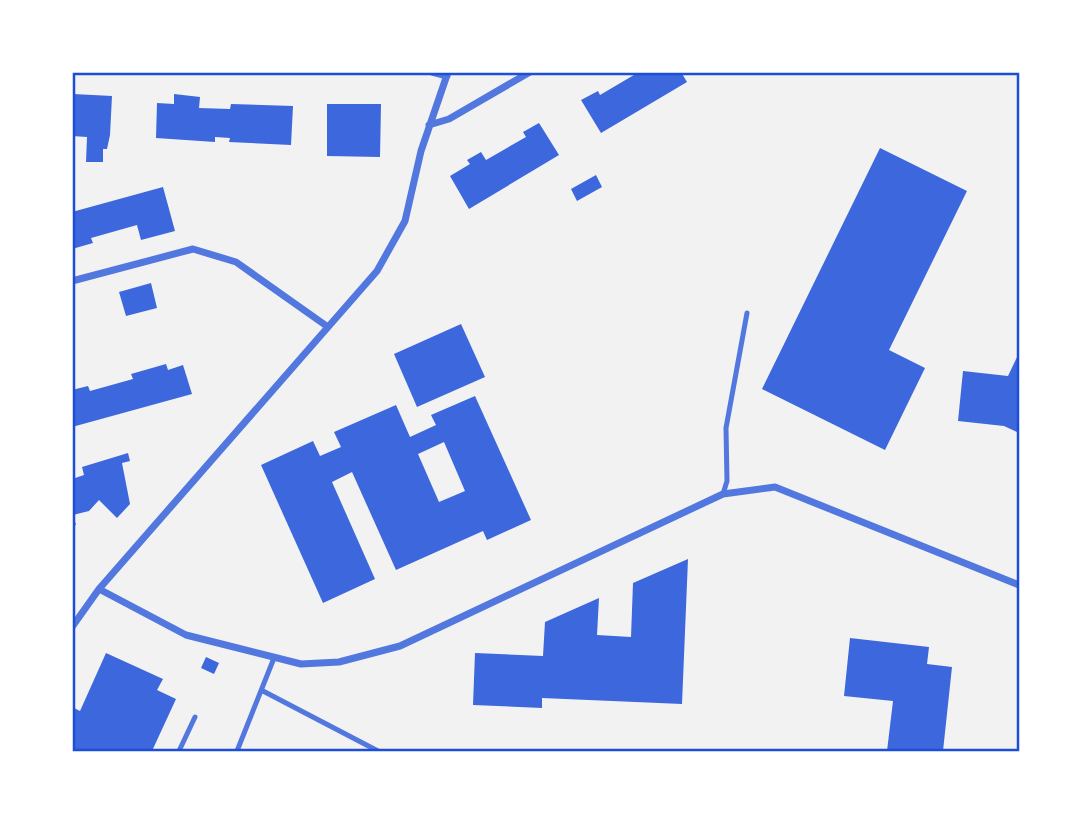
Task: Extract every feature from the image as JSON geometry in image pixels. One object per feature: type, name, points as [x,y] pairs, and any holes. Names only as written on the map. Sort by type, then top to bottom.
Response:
[{"type":"street","points":[[72,627],[99,589],[377,271],[405,221],[429,125],[447,74],[432,72]]},
{"type":"street","points":[[429,125],[449,119],[530,72]]},
{"type":"street","points":[[72,281],[193,249],[236,262],[328,327]]},
{"type":"street","points":[[99,589],[186,635],[300,664],[338,663],[400,646],[723,494],[775,487],[1019,585]]},
{"type":"lane","points":[[723,494],[727,481],[726,428],[747,313]]},
{"type":"lane","points":[[237,751],[274,658]]},
{"type":"lane","points":[[263,691],[378,751]]},
{"type":"lane","points":[[179,751],[195,717]]},
{"type":"building","points":[[639,72],[681,72],[687,82],[601,133],[581,100],[598,91],[600,95]]},
{"type":"building","points":[[73,94],[112,96],[110,135],[107,149],[103,149],[103,162],[86,162],[87,137],[72,136]]},
{"type":"building","points":[[174,94],[200,97],[199,108],[230,109],[231,104],[293,106],[291,145],[229,142],[230,138],[215,137],[215,142],[156,138],[157,103],[174,104]]},
{"type":"building","points":[[327,104],[381,104],[380,157],[327,156]]},
{"type":"building","points":[[539,123],[559,155],[469,209],[450,176],[470,164],[467,160],[481,152],[486,160],[526,137],[523,132]]},
{"type":"building","points":[[880,148],[967,191],[889,350],[925,368],[885,450],[762,389]]},
{"type":"building","points":[[596,175],[602,187],[577,201],[571,189]]},
{"type":"building","points":[[163,187],[175,231],[141,240],[137,225],[91,238],[93,243],[72,249],[72,212]]},
{"type":"building","points":[[151,283],[157,308],[126,316],[119,292]]},
{"type":"building","points":[[461,324],[485,377],[417,407],[394,354]]},
{"type":"building","points":[[1019,353],[1019,433],[1004,426],[958,421],[963,371],[1008,376]]},
{"type":"building","points":[[166,364],[168,370],[183,365],[192,394],[72,427],[72,390],[88,386],[90,391],[133,379],[131,374]]},
{"type":"building","points":[[475,396],[531,520],[487,540],[483,531],[396,570],[352,472],[332,482],[375,579],[323,603],[261,465],[313,441],[320,456],[341,447],[334,432],[396,405],[410,437],[436,425],[431,415]],"holes":[[[444,442],[465,491],[439,502],[418,454]]]},
{"type":"building","points":[[128,453],[130,461],[122,463],[130,504],[117,518],[99,500],[89,511],[73,515],[76,525],[72,526],[72,479],[84,475],[82,467]]},
{"type":"building","points":[[688,559],[682,704],[542,698],[542,708],[473,705],[475,653],[543,656],[545,622],[599,598],[597,635],[631,637],[633,583]]},
{"type":"building","points":[[850,638],[929,647],[927,664],[952,667],[943,751],[887,751],[893,701],[844,696]]},
{"type":"building","points":[[106,653],[163,679],[157,690],[176,699],[152,751],[72,751],[72,713],[74,708],[80,711]]},
{"type":"building","points":[[206,657],[219,663],[214,674],[201,668]]}]
